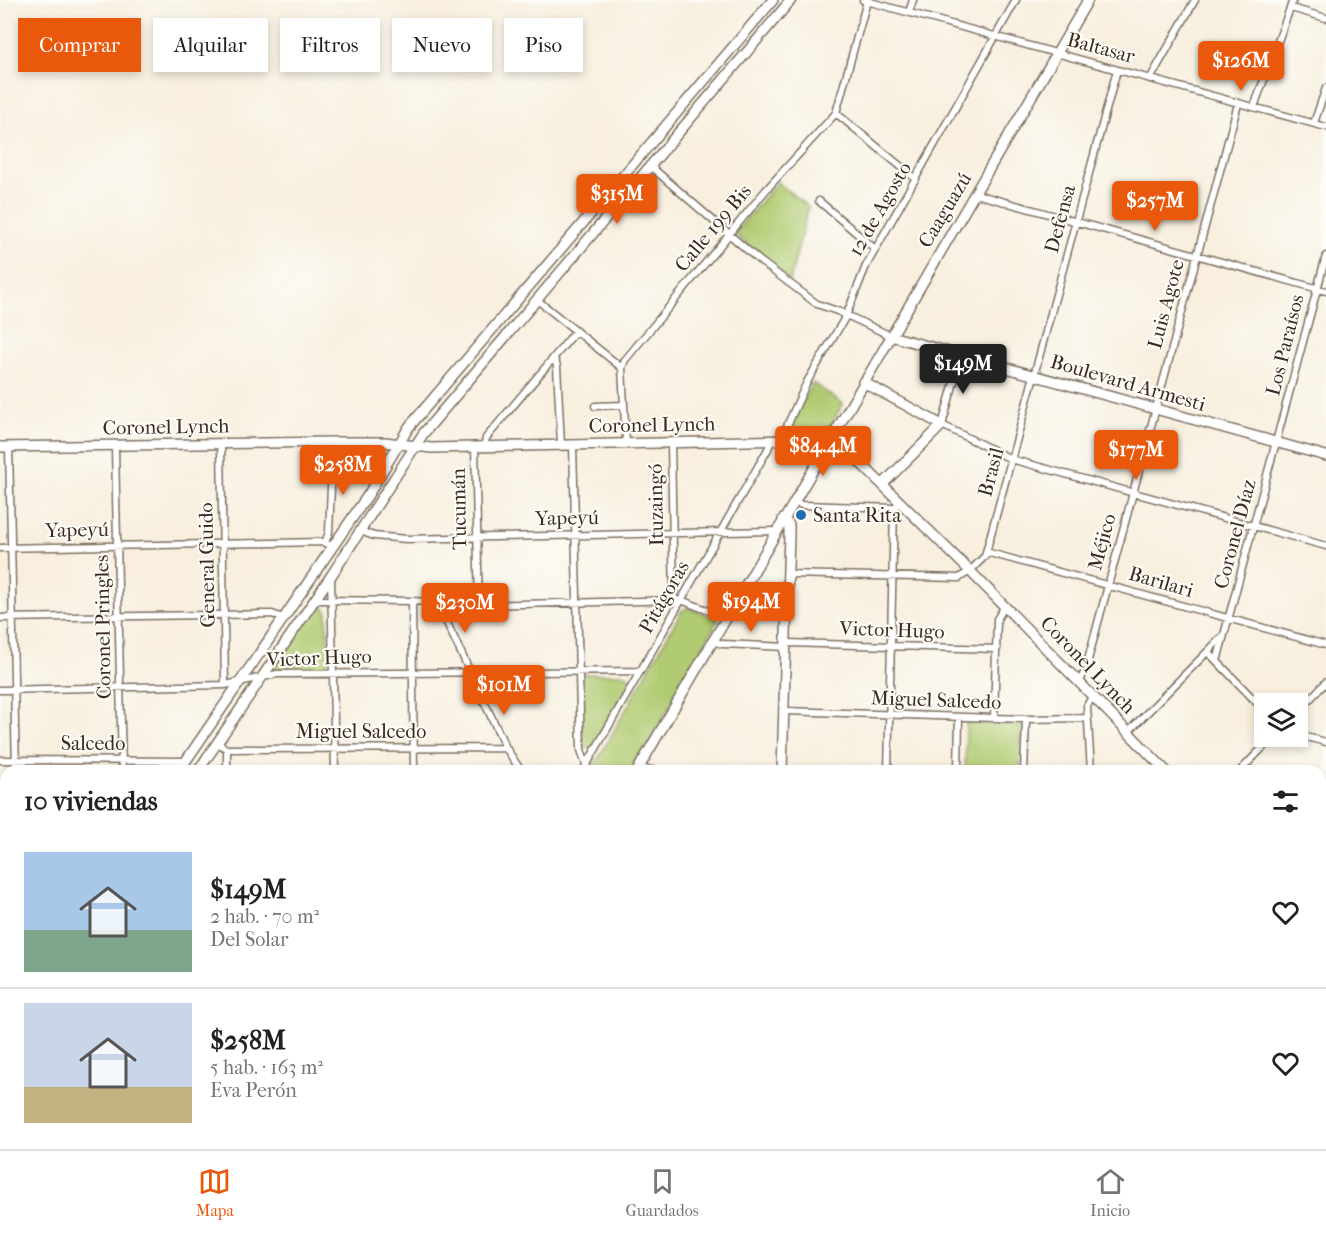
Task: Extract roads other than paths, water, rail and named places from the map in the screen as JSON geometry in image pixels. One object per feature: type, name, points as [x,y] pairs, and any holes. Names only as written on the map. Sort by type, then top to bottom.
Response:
[{"type":"main road","points":[[183,765],[242,682],[329,544],[339,536],[418,416],[773,0]]},
{"type":"main road","points":[[202,765],[315,600],[415,446],[536,299],[791,0]]},
{"type":"main road","name":"Caaguazú","points":[[640,765],[1088,0]]},
{"type":"main road","name":"Boulevard Armesti","points":[[891,336],[1326,456]]},
{"type":"main road","points":[[863,382],[942,424],[883,484]]},
{"type":"main road","name":"Coronel Lynch","points":[[4,447],[333,442],[479,447],[830,438],[840,441],[883,484],[897,505],[970,571],[1160,765]]},
{"type":"main road","points":[[782,765],[789,525],[783,519]]},
{"type":"street","points":[[909,12],[912,0]]},
{"type":"street","name":"12 de Agosto","points":[[776,440],[846,316],[875,249],[1016,0]]},
{"type":"street","points":[[1150,79],[1196,0]]},
{"type":"street","points":[[1254,107],[1293,0]]},
{"type":"street","points":[[865,1],[836,113],[916,179]]},
{"type":"street","name":"Baltasar","points":[[865,1],[1326,127]]},
{"type":"street","points":[[1291,8],[1326,18]]},
{"type":"street","name":"Defensa","points":[[1035,376],[1117,70]]},
{"type":"street","points":[[1314,123],[1326,88]]},
{"type":"street","name":"Luis Agote","points":[[1154,409],[1238,104]]},
{"type":"street","name":"Calle 199 Bis","points":[[621,368],[625,360],[729,234],[836,113]]},
{"type":"street","name":"Boulevard Armesti","points":[[649,165],[729,234],[821,307],[891,336]]},
{"type":"street","points":[[975,194],[1326,291]]},
{"type":"street","points":[[819,201],[875,249]]},
{"type":"street","name":"Los Paraísos","points":[[1277,443],[1326,256]]},
{"type":"street","points":[[536,299],[621,368],[626,443]]},
{"type":"street","points":[[479,447],[576,331]]},
{"type":"street","points":[[961,357],[942,424],[1011,459],[1326,546]]},
{"type":"street","points":[[554,358],[557,366],[561,445]]},
{"type":"street","name":"Brasil","points":[[970,571],[986,552],[1035,376]]},
{"type":"street","points":[[595,406],[624,405]]},
{"type":"street","name":"Méjico","points":[[1080,681],[1085,671],[1154,409]]},
{"type":"street","name":"Pitágoras","points":[[587,765],[677,601],[721,532],[768,449],[776,440]]},
{"type":"street","points":[[329,544],[333,442]]},
{"type":"street","name":"Ituzaingó","points":[[671,443],[672,532],[677,601]]},
{"type":"street","name":"Coronel Díaz","points":[[1217,662],[1277,443]]},
{"type":"street","name":"General Guido","points":[[221,444],[225,685]]},
{"type":"street","points":[[573,445],[578,671],[581,750],[584,765]]},
{"type":"street","points":[[4,447],[10,548],[16,765]]},
{"type":"street","name":"Coronel Pringles","points":[[114,447],[122,765]]},
{"type":"street","name":"Tucumán","points":[[478,605],[476,537],[479,447]]},
{"type":"street","points":[[793,502],[802,505],[897,505],[888,765]]},
{"type":"street","name":"Yapeyú","points":[[360,531],[374,536],[407,538],[776,531]]},
{"type":"street","points":[[330,532],[339,536]]},
{"type":"street","name":"Yapeyú","points":[[0,548],[223,543],[329,544]]},
{"type":"street","name":"Barilari","points":[[986,552],[1326,645]]},
{"type":"street","points":[[787,574],[959,578],[970,571]]},
{"type":"street","points":[[331,576],[333,599],[331,673],[335,765]]},
{"type":"street","points":[[315,600],[412,601],[478,605],[576,605],[677,601],[725,617]]},
{"type":"street","points":[[412,601],[414,765]]},
{"type":"street","points":[[438,604],[506,748],[516,765]]},
{"type":"street","points":[[994,718],[998,614],[1005,606]]},
{"type":"street","points":[[0,618],[272,614],[283,618]]},
{"type":"street","name":"Coronel Díaz","points":[[1128,732],[1224,634]]},
{"type":"street","name":"Victor Hugo","points":[[711,641],[723,644],[997,649]]},
{"type":"street","points":[[1208,652],[1254,700]]},
{"type":"street","name":"Victor Hugo","points":[[0,690],[225,685],[262,675],[639,671]]},
{"type":"street","points":[[1308,701],[1326,682]]},
{"type":"street","points":[[1091,765],[1087,718],[1088,701],[1092,695]]},
{"type":"street","name":"Miguel Salcedo","points":[[785,711],[1026,719],[1087,718]]},
{"type":"street","points":[[958,765],[959,717]]},
{"type":"street","points":[[1024,765],[1026,719]]},
{"type":"street","points":[[1308,738],[1326,742]]},
{"type":"street","points":[[217,743],[227,749],[227,765]]},
{"type":"street","points":[[1246,765],[1263,747]]},
{"type":"street","name":"Miguel Salcedo","points":[[227,749],[506,748]]},
{"type":"street","name":"Salcedo","points":[[0,760],[186,761]]},
{"type":"place","name":"Santa Rita","points":[[801,515]]}]
